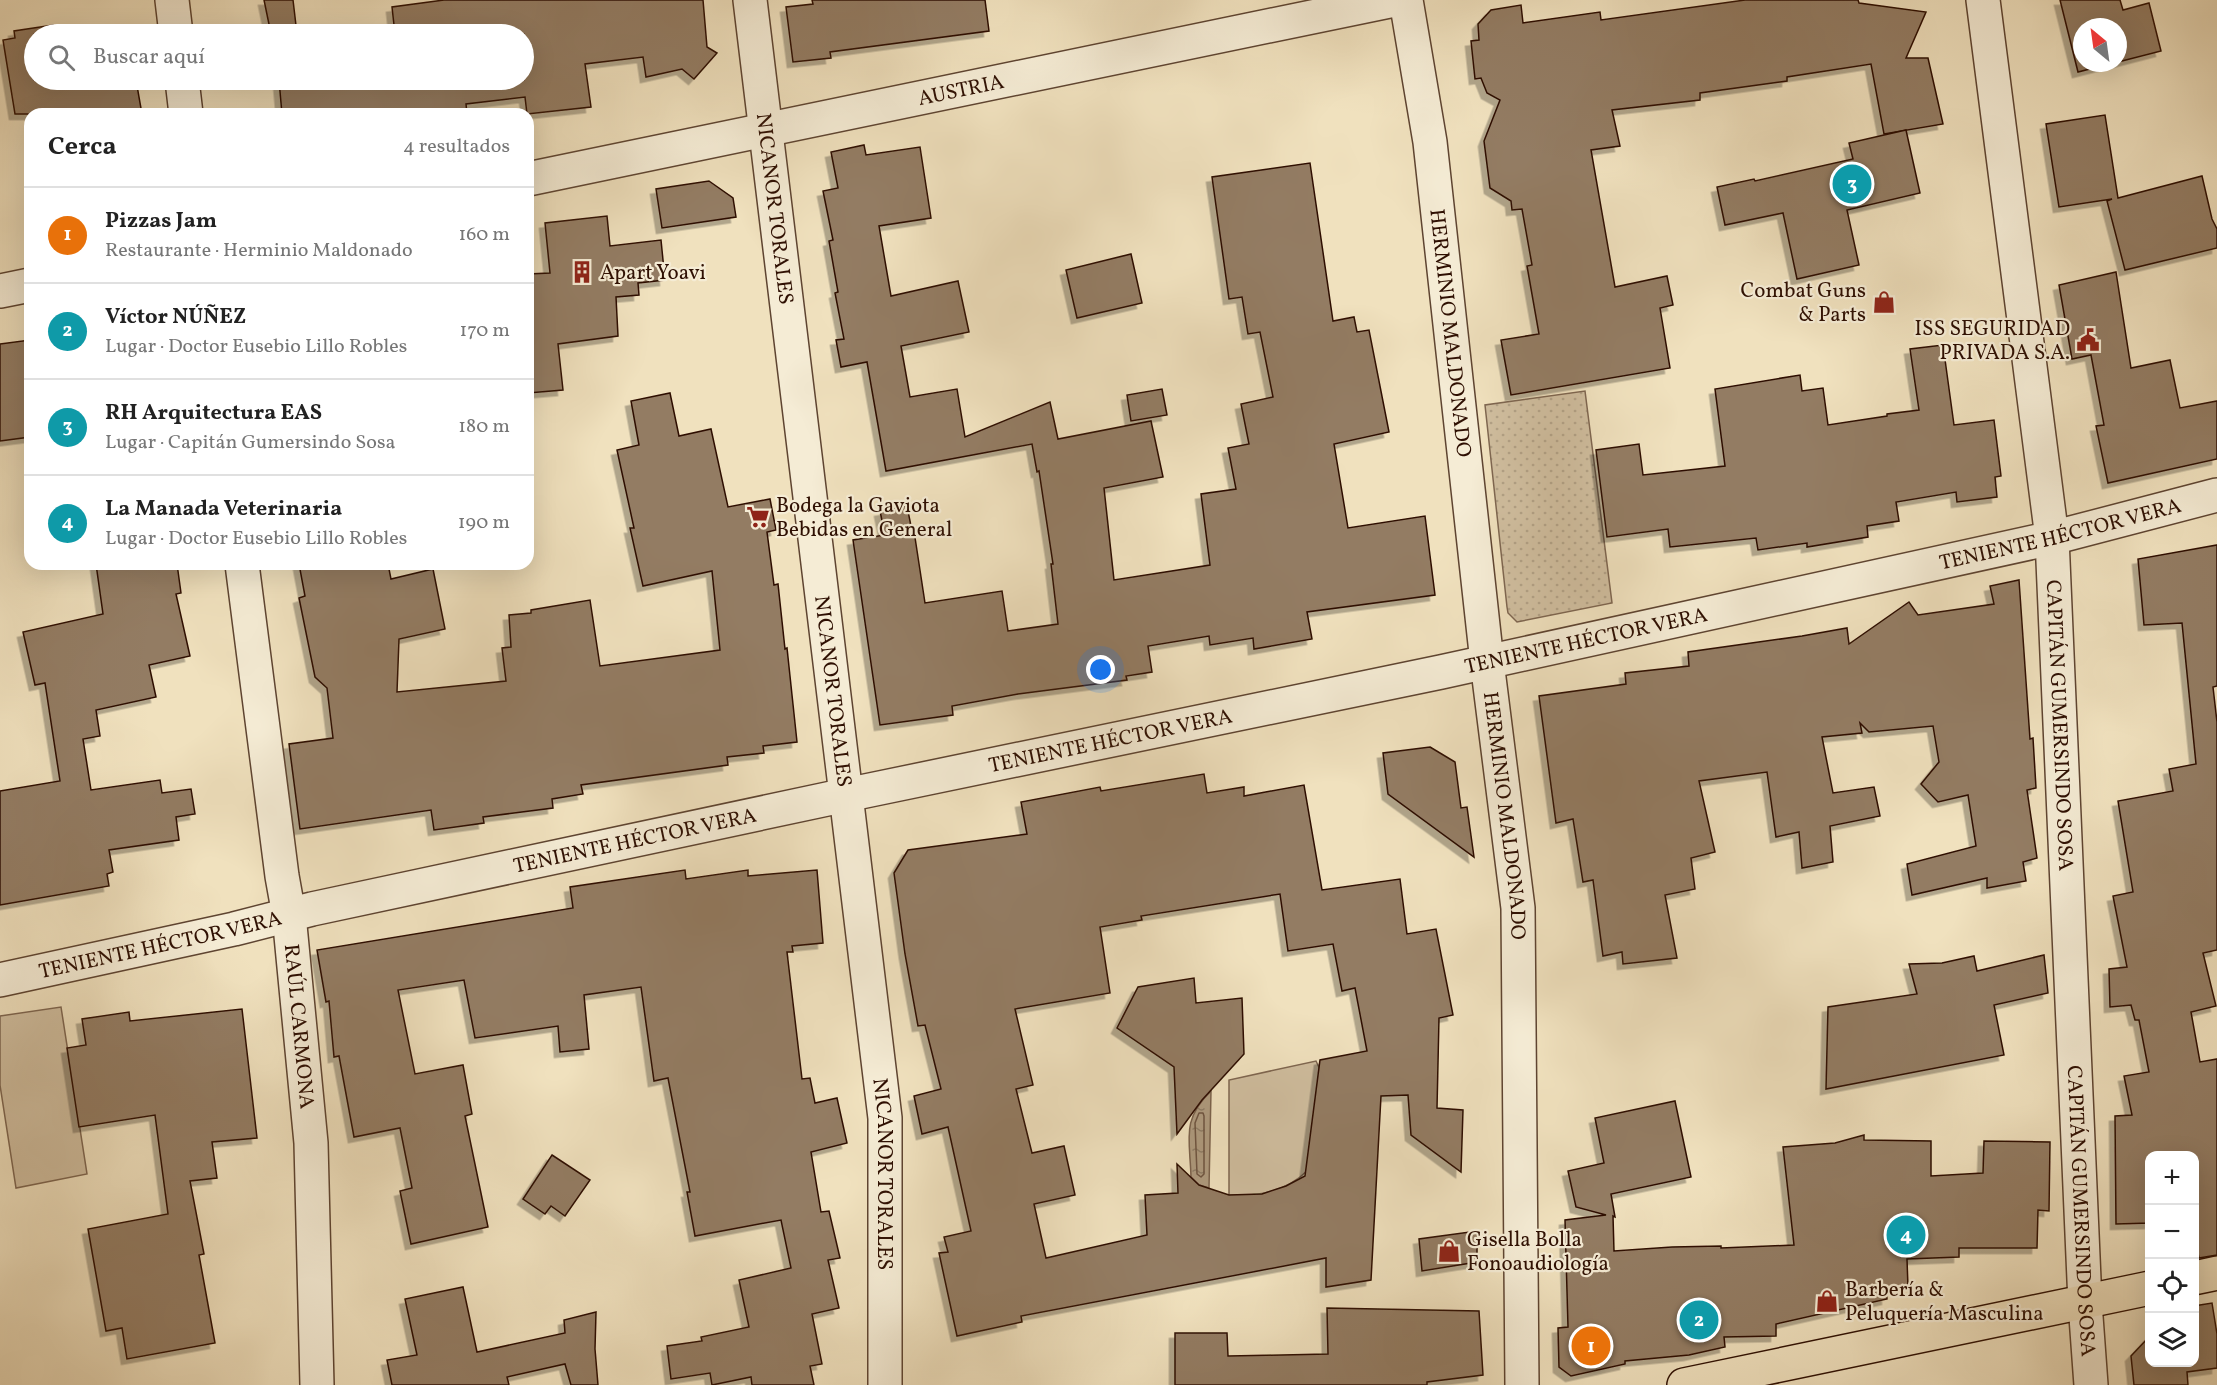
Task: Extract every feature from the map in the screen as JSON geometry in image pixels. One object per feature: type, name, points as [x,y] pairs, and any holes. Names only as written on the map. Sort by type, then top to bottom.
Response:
[{"type":"main road","points":[[2199,1277],[2217,1273]]},
{"type":"main road","points":[[1684,1385],[2145,1289]]},
{"type":"street","points":[[172,0],[175,24]]},
{"type":"street","name":"NICANOR TORALES","points":[[750,0],[885,1118],[885,1385]]},
{"type":"street","name":"AUSTRIA","points":[[534,178],[1394,0]]},
{"type":"street","name":"HERMINIO MALDONADO","points":[[1406,0],[1430,142],[1487,662],[1518,908],[1522,1385]]},
{"type":"street","name":"CAPITÁN GUMERSINDO SOSA","points":[[1983,0],[2052,538],[2085,1303],[2091,1385]]},
{"type":"street","points":[[183,90],[185,108]]},
{"type":"street","points":[[0,291],[24,286]]},
{"type":"street","name":"TENIENTE HÉCTOR VERA","points":[[0,980],[846,795],[1487,662],[2052,538],[2217,495]]},
{"type":"street","name":"RAÚL CARMONA","points":[[243,570],[289,915],[311,1143],[317,1385]]},
{"type":"shaded area","points":[[1585,391],[1612,603],[1517,622],[1508,613],[1507,607],[1485,405]]},
{"type":"shaded area","points":[[61,1007],[87,1174],[16,1188],[0,1085],[0,1016]]},
{"type":"shaded area","points":[[1316,1061],[1331,1093],[1308,1170],[1291,1183],[1272,1191],[1251,1195],[1229,1195],[1229,1080]]},
{"type":"water","points":[[1211,1091],[1209,1188],[1199,1185],[1191,1177],[1189,1131],[1195,1111]]},
{"type":"building","points":[[264,0],[293,0],[296,24],[269,24]]},
{"type":"building","points":[[444,0],[703,0],[707,47],[717,53],[694,79],[682,69],[646,77],[643,57],[585,64],[591,107],[534,113],[534,108],[526,108],[525,97],[466,104],[466,108],[281,108],[280,90],[534,90],[534,24],[394,24],[392,7]]},
{"type":"building","points":[[812,0],[985,0],[989,31],[830,52],[831,58],[793,62],[786,7],[813,4]]},
{"type":"building","points":[[1745,0],[1858,0],[1859,3],[1926,12],[1906,58],[1928,58],[1943,124],[1884,134],[1871,64],[1787,77],[1787,81],[1700,93],[1700,100],[1612,110],[1620,146],[1591,150],[1615,287],[1667,276],[1673,305],[1660,308],[1670,368],[1511,395],[1501,340],[1539,334],[1527,266],[1532,265],[1522,209],[1512,210],[1511,201],[1490,188],[1484,141],[1500,100],[1487,93],[1481,78],[1475,79],[1471,41],[1479,40],[1478,24],[1491,10],[1521,5],[1523,23],[1600,12],[1601,20]]},
{"type":"building","points":[[2060,0],[2120,0],[2123,10],[2149,3],[2161,51],[2127,60],[2127,18],[2073,18],[2073,52]]},
{"type":"building","points":[[24,29],[24,90],[138,90],[141,108],[24,108],[24,114],[15,114],[3,40],[15,38],[14,31]]},
{"type":"building","points":[[2105,115],[2118,198],[2202,176],[2212,219],[2217,229],[2217,248],[2125,270],[2107,201],[2112,199],[2059,207],[2046,124]]},
{"type":"building","points":[[1906,130],[1920,193],[1847,210],[1859,265],[1797,279],[1783,213],[1725,225],[1717,187],[1853,159],[1849,143]]},
{"type":"building","points":[[864,145],[866,155],[920,147],[931,218],[879,226],[891,296],[958,281],[969,332],[901,346],[910,397],[957,389],[965,437],[1050,402],[1058,439],[1151,421],[1163,477],[1104,488],[1114,580],[1210,565],[1201,494],[1236,489],[1228,448],[1249,444],[1241,404],[1273,397],[1260,332],[1248,334],[1242,297],[1229,299],[1212,177],[1310,163],[1333,321],[1354,317],[1357,332],[1369,330],[1389,432],[1334,444],[1348,528],[1425,516],[1435,595],[1307,612],[1312,639],[1254,649],[1253,638],[1210,645],[1209,636],[1148,646],[1152,672],[1126,676],[1127,680],[1018,694],[952,706],[953,715],[880,725],[853,540],[885,535],[880,511],[907,506],[912,531],[914,531],[925,603],[1002,591],[1008,631],[1058,624],[1051,564],[1053,564],[1039,471],[1037,472],[1032,444],[886,471],[867,362],[841,367],[836,340],[844,339],[835,293],[838,292],[829,241],[833,240],[823,191],[838,188],[831,152]]},
{"type":"building","points":[[709,181],[733,198],[736,217],[662,228],[656,189]]},
{"type":"building","name":"Apart Yoavi","points":[[607,216],[610,246],[661,240],[665,280],[638,283],[639,295],[616,297],[618,336],[558,344],[563,390],[534,392],[534,274],[550,273],[545,223]]},
{"type":"building","points":[[1131,254],[1142,303],[1077,318],[1066,270]]},
{"type":"building","points":[[2116,272],[2131,368],[2170,360],[2180,408],[2217,401],[2217,459],[2108,483],[2096,426],[2104,425],[2091,355],[2072,359],[2059,285]]},
{"type":"building","points":[[24,341],[24,438],[0,441],[0,344]]},
{"type":"building","points":[[1943,345],[1954,425],[1994,420],[2001,476],[1995,477],[1997,497],[1957,502],[1956,492],[1896,502],[1899,521],[1867,526],[1868,537],[1807,547],[1807,543],[1758,550],[1756,538],[1670,547],[1668,529],[1607,537],[1596,450],[1639,444],[1643,475],[1725,466],[1715,389],[1800,375],[1802,391],[1823,388],[1828,425],[1919,410],[1910,349]]},
{"type":"building","points":[[1162,389],[1167,415],[1131,421],[1127,395]]},
{"type":"building","points":[[670,393],[679,436],[711,429],[728,507],[770,499],[776,530],[767,532],[774,585],[778,584],[797,742],[763,746],[764,753],[727,757],[728,765],[581,785],[583,794],[552,799],[553,808],[483,817],[484,823],[434,830],[431,810],[300,829],[289,744],[333,738],[327,688],[315,677],[299,598],[305,596],[300,570],[389,570],[391,579],[433,570],[445,629],[399,639],[397,692],[506,681],[502,648],[511,647],[509,615],[531,613],[531,610],[590,600],[600,666],[720,650],[712,571],[643,586],[630,528],[634,528],[617,450],[639,445],[631,401]]},
{"type":"building","points":[[2217,545],[2217,686],[2213,687],[2217,722],[2217,950],[2203,953],[2216,1006],[2191,1012],[2200,1062],[2217,1059],[2217,1255],[2199,1258],[2199,1151],[2145,1151],[2145,1223],[2116,1224],[2115,1116],[2132,1115],[2124,1076],[2149,1072],[2139,1020],[2135,1020],[2131,1005],[2110,1007],[2109,969],[2127,967],[2113,896],[2133,892],[2118,801],[2173,791],[2169,769],[2196,764],[2182,623],[2144,625],[2138,559]]},
{"type":"building","points":[[97,570],[178,570],[181,593],[176,594],[190,656],[149,665],[156,697],[96,710],[100,736],[83,739],[91,790],[160,780],[162,793],[191,789],[195,814],[176,817],[179,840],[109,850],[113,872],[107,874],[109,886],[0,905],[0,791],[60,781],[45,683],[35,685],[23,632],[103,614]]},
{"type":"building","points":[[2019,580],[2030,739],[2033,738],[2036,788],[2027,790],[2037,858],[2023,862],[2026,881],[1987,888],[1987,878],[1912,895],[1907,864],[1976,846],[1968,795],[1938,802],[1921,784],[1939,762],[1933,726],[1869,732],[1860,723],[1862,733],[1822,737],[1833,793],[1874,787],[1880,816],[1830,826],[1833,862],[1802,868],[1799,832],[1776,837],[1767,772],[1699,781],[1715,852],[1691,858],[1695,889],[1665,895],[1677,958],[1623,964],[1622,952],[1603,956],[1593,880],[1583,882],[1573,819],[1556,823],[1539,696],[1626,684],[1625,673],[1689,666],[1688,652],[1847,628],[1849,644],[1909,602],[1918,615],[1994,604],[1990,586]]},
{"type":"building","points":[[1430,747],[1455,762],[1461,808],[1467,807],[1474,857],[1388,794],[1383,753]]},
{"type":"building","points":[[1204,774],[1207,793],[1244,787],[1244,796],[1304,785],[1322,890],[1400,879],[1407,934],[1436,929],[1453,1015],[1439,1018],[1437,1108],[1463,1110],[1461,1172],[1411,1135],[1408,1095],[1381,1096],[1371,1280],[1326,1287],[1326,1258],[1021,1316],[1022,1322],[957,1336],[939,1253],[948,1252],[944,1237],[971,1231],[948,1127],[922,1134],[914,1096],[941,1089],[925,1025],[918,1026],[894,873],[908,850],[1027,834],[1021,802],[1100,787],[1101,791]],"holes":[[[1280,894],[1288,951],[1333,944],[1342,991],[1355,988],[1367,1051],[1320,1060],[1305,1176],[1286,1186],[1262,1194],[1229,1195],[1199,1185],[1177,1164],[1178,1193],[1145,1195],[1147,1235],[1046,1258],[1034,1204],[1075,1195],[1064,1146],[1032,1153],[1016,1089],[1033,1085],[1015,1009],[1110,993],[1100,927],[1142,920],[1141,916]]]},
{"type":"building","points":[[685,870],[686,879],[748,870],[748,876],[817,870],[823,943],[792,946],[793,952],[787,952],[802,1079],[810,1078],[815,1103],[837,1098],[847,1143],[811,1152],[821,1212],[829,1211],[840,1258],[828,1260],[839,1308],[812,1314],[822,1364],[810,1366],[814,1385],[752,1385],[751,1377],[712,1385],[710,1373],[671,1379],[667,1346],[702,1341],[701,1337],[749,1327],[739,1280],[791,1268],[781,1220],[695,1236],[687,1192],[690,1192],[668,1078],[654,1081],[641,987],[584,995],[589,1049],[560,1052],[558,1026],[475,1038],[464,980],[398,990],[415,1074],[463,1065],[472,1114],[465,1116],[488,1227],[411,1244],[400,1191],[412,1188],[400,1128],[354,1137],[339,1056],[334,1057],[329,1001],[326,1002],[317,950],[573,908],[570,887]]},
{"type":"building","points":[[2044,955],[2048,993],[1994,1005],[2004,1055],[1826,1089],[1828,1007],[1917,994],[1909,964],[1942,963],[1974,956],[1977,971]]},
{"type":"building","points":[[1194,978],[1196,1003],[1242,998],[1244,1054],[1202,1100],[1177,1134],[1174,1067],[1117,1028],[1138,987]]},
{"type":"building","points":[[242,1009],[257,1138],[212,1142],[217,1178],[190,1181],[204,1254],[199,1255],[215,1343],[127,1359],[122,1328],[106,1331],[88,1229],[168,1214],[155,1115],[79,1127],[67,1048],[86,1045],[82,1019],[129,1012],[130,1021]]},
{"type":"building","points":[[1675,1101],[1691,1177],[1611,1194],[1615,1217],[1613,1216],[1614,1251],[1672,1247],[1721,1246],[1721,1248],[1794,1245],[1783,1147],[1835,1143],[1864,1135],[1864,1140],[1931,1141],[1931,1176],[1983,1173],[1984,1141],[2050,1142],[2049,1211],[2038,1210],[2037,1248],[1959,1248],[1959,1257],[1907,1259],[1908,1288],[1886,1287],[1887,1299],[1776,1324],[1776,1336],[1724,1337],[1725,1347],[1689,1355],[1625,1361],[1625,1364],[1571,1376],[1559,1367],[1558,1328],[1568,1327],[1565,1220],[1606,1215],[1576,1207],[1568,1171],[1604,1163],[1595,1118]]},
{"type":"building","points":[[552,1155],[590,1180],[565,1216],[551,1206],[545,1214],[523,1199]]},
{"type":"building","name":"Gisella Bolla Fonoaudiología","points":[[1477,1231],[1477,1262],[1422,1271],[1419,1239]]},
{"type":"building","points":[[463,1287],[477,1352],[565,1333],[564,1320],[596,1312],[595,1349],[598,1385],[571,1385],[565,1364],[507,1377],[509,1385],[392,1385],[387,1360],[417,1355],[405,1299]]},
{"type":"building","points":[[2212,1303],[2217,1334],[2217,1368],[2187,1372],[2188,1385],[2134,1385],[2131,1356],[2145,1341],[2145,1367],[2199,1367],[2199,1305]]},
{"type":"building","points":[[1327,1308],[1479,1311],[1483,1375],[1427,1382],[1427,1385],[1175,1385],[1175,1333],[1227,1333],[1228,1356],[1328,1354]]},
{"type":"place","name":"RH Arquitectura EAS","points":[[1852,184]]},
{"type":"place","name":"Apart Yoavi","points":[[582,272]]},
{"type":"place","name":"Combat Guns & Parts","points":[[1884,302]]},
{"type":"place","name":"ISS SEGURIDAD PRIVADA S.A.","points":[[2088,340]]},
{"type":"place","name":"Bodega la Gaviota Bebidas en General","points":[[758,517]]},
{"type":"place","name":"La Manada Veterinaria","points":[[1906,1235]]},
{"type":"place","name":"Gisella Bolla Fonoaudiología","points":[[1449,1251]]},
{"type":"place","name":"Barbería & Peluquería Masculina","points":[[1827,1301]]},
{"type":"place","name":"Víctor NÚÑEZ","points":[[1699,1320]]},
{"type":"place","name":"Pizzas Jam","points":[[1591,1346]]}]
